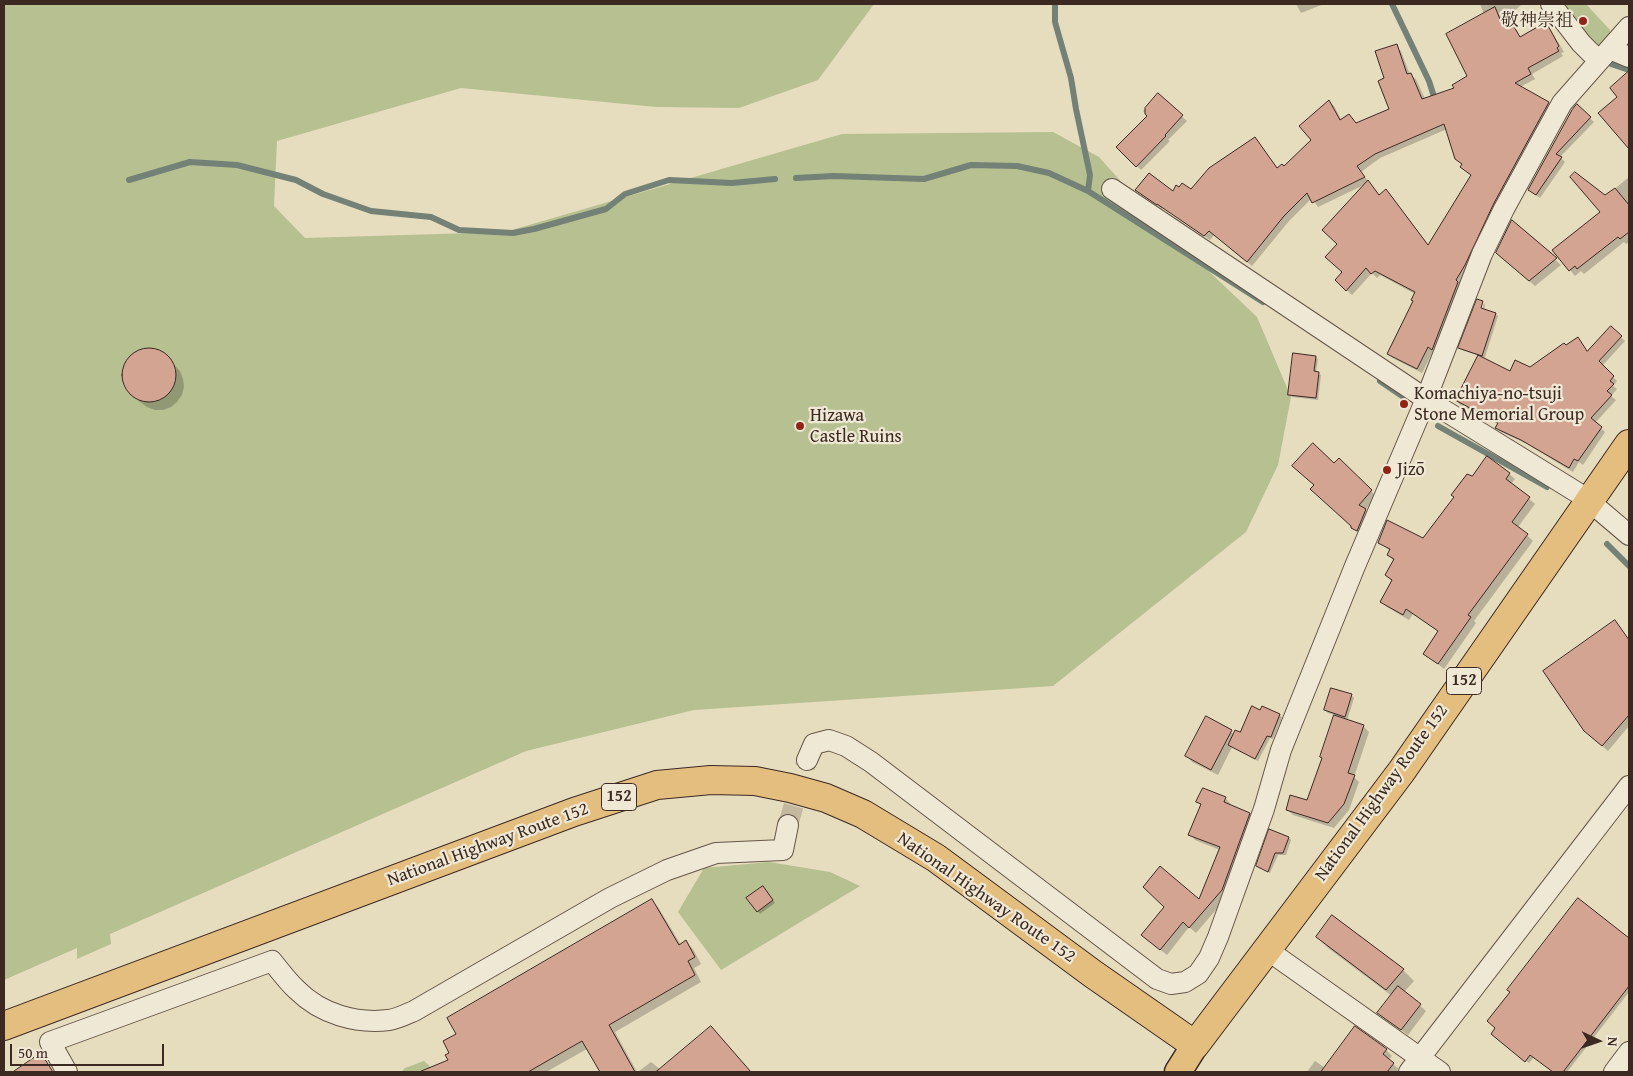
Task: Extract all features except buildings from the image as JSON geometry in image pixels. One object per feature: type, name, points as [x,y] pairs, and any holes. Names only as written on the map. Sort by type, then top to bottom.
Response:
[{"type":"highway","name":"National Highway Route 152","points":[[4,1026],[574,812],[657,785],[711,780],[755,781],[790,788],[826,798],[864,814],[936,858],[1100,979],[1195,1045],[1401,772],[1629,444]]},
{"type":"main road","points":[[1178,1072],[1195,1045]]},
{"type":"street","points":[[1551,4],[1581,42],[1604,55],[1629,57]]},
{"type":"street","points":[[807,760],[814,744],[829,740],[846,746],[892,778],[1157,979],[1171,984],[1185,982],[1198,974],[1209,958],[1218,937],[1264,809],[1281,750],[1355,566],[1426,399],[1482,254],[1504,209],[1562,103],[1629,27]]},
{"type":"street","points":[[1112,189],[1426,399],[1589,501],[1629,535]]},
{"type":"street","points":[[1414,1065],[1629,786]]},
{"type":"street","points":[[68,1072],[50,1042],[272,961],[297,990],[313,1003],[336,1015],[363,1020],[390,1020],[414,1011],[610,898],[667,870],[716,853],[783,850],[788,825]]},
{"type":"street","points":[[1266,949],[1414,1065],[1440,1072]]},
{"type":"street","points":[[1614,1072],[1629,1052]]},
{"type":"green space","points":[[4,4],[874,4],[818,80],[739,108],[656,107],[461,88],[277,141],[274,206],[305,238],[505,232],[842,134],[1053,132],[1099,157],[1158,223],[1257,317],[1291,397],[1278,465],[1246,532],[1053,686],[694,710],[526,751],[110,934],[111,944],[77,959],[77,948],[4,980]]},
{"type":"green space","points":[[1560,4],[1586,4],[1610,30],[1610,35],[1599,47],[1594,47]]},
{"type":"green space","points":[[769,862],[830,872],[860,886],[721,970],[678,912],[704,868]]},
{"type":"green space","points":[[424,1061],[436,1072],[401,1072],[405,1068]]},
{"type":"waterway","points":[[1055,4],[1055,22],[1071,78],[1090,175],[1088,191],[1263,302]]},
{"type":"waterway","points":[[1392,4],[1429,81],[1436,103]]},
{"type":"waterway","points":[[1611,64],[1629,70]]},
{"type":"waterway","points":[[129,180],[190,162],[237,165],[296,180],[323,194],[371,211],[431,217],[459,230],[513,233],[606,209],[625,194],[669,180],[732,183],[775,179]]},
{"type":"waterway","points":[[796,178],[834,176],[924,179],[971,165],[1017,166],[1049,173],[1088,191]]},
{"type":"waterway","points":[[1380,381],[1402,396]]},
{"type":"waterway","points":[[1438,426],[1547,487]]},
{"type":"waterway","points":[[1607,544],[1629,566]]},
{"type":"tunnel","points":[[788,825],[807,760]]},
{"type":"place","name":"敬神崇祖","points":[[1583,21]]},
{"type":"place","name":"Komachiya-no-tsuji Stone Memorial Group","points":[[1404,404]]},
{"type":"place","name":"Hizawa Castle Ruins","points":[[800,426]]},
{"type":"place","name":"Jizō","points":[[1387,470]]}]
